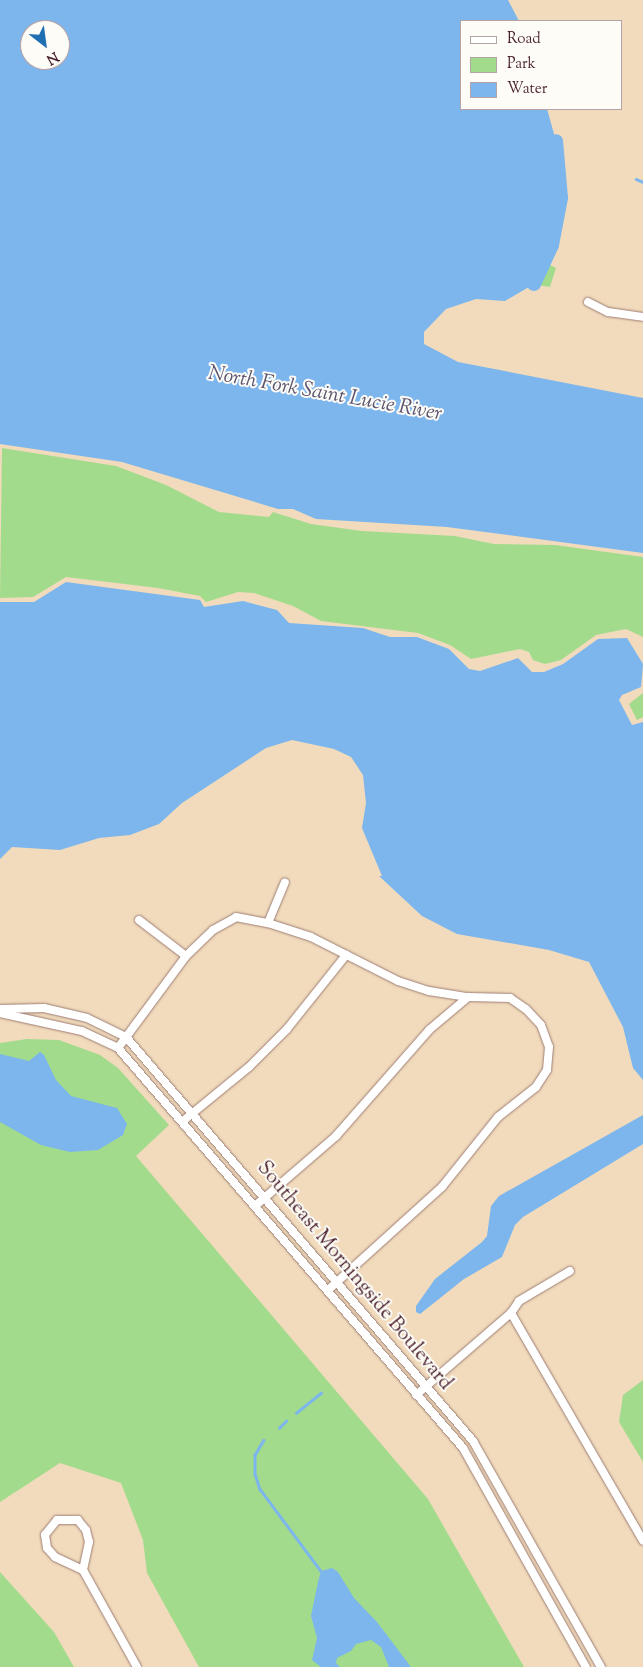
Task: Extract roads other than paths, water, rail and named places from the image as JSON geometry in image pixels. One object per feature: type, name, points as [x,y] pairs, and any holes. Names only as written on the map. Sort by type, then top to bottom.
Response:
[{"type":"street","points":[[588,302],[608,312],[643,318]]},
{"type":"street","points":[[268,923],[285,882]]},
{"type":"street","points":[[118,1048],[186,956],[225,921],[236,917],[268,923],[311,937],[406,983],[429,991],[468,997],[510,998],[526,1009],[541,1025],[549,1047],[547,1070],[536,1087],[498,1117],[442,1187],[328,1290]]},
{"type":"street","points":[[140,920],[186,956]]},
{"type":"street","points":[[183,1121],[249,1067],[287,1030],[346,955]]},
{"type":"street","points":[[255,1206],[336,1136],[429,1030],[468,997]]},
{"type":"street","name":"Southeast Morningside Boulevard","points":[[0,1009],[44,1008],[87,1018],[126,1037],[193,1112],[474,1441],[601,1667]]},
{"type":"street","name":"Southeast Morningside Boulevard","points":[[0,1013],[82,1031],[118,1048],[183,1121],[462,1448],[586,1667]]},
{"type":"street","points":[[416,1395],[511,1313],[519,1301],[570,1272]]},
{"type":"street","points":[[511,1313],[643,1542]]},
{"type":"street","points":[[488,1493],[500,1487]]},
{"type":"street","points":[[83,1570],[89,1542],[86,1530],[78,1520],[57,1520],[45,1535],[47,1548],[55,1557],[83,1570],[137,1667]]},
{"type":"street","points":[[548,1600],[560,1593]]},
{"type":"water","name":"North Fork Saint Lucie River","points":[[0,0],[508,0],[518,20],[460,20],[460,110],[547,110],[556,141],[561,198],[553,239],[534,284],[505,301],[476,299],[446,309],[424,332],[424,344],[458,362],[643,398],[643,553],[447,527],[316,519],[293,509],[278,509],[122,462],[0,444]]},
{"type":"water","points":[[66,582],[200,600],[204,607],[243,601],[277,610],[289,623],[363,628],[390,637],[417,637],[449,649],[469,669],[480,671],[518,658],[532,672],[544,672],[563,664],[598,639],[627,638],[643,664],[641,687],[622,695],[619,700],[632,725],[643,722],[643,1080],[633,1068],[623,1027],[589,962],[549,950],[457,934],[422,916],[379,876],[382,876],[362,828],[366,803],[363,775],[351,757],[334,749],[292,740],[266,748],[182,803],[159,824],[130,835],[99,838],[60,850],[12,847],[0,859],[0,602],[34,602]]},
{"type":"water","points":[[40,1052],[44,1055],[56,1080],[71,1096],[117,1108],[127,1124],[123,1135],[98,1150],[70,1152],[41,1145],[0,1122],[0,1054],[29,1061]]},
{"type":"water","points":[[643,1115],[643,1144],[523,1217],[515,1225],[502,1257],[464,1279],[420,1314],[416,1312],[416,1306],[435,1279],[487,1236],[491,1206],[499,1196]]},
{"type":"water","points":[[332,1568],[338,1572],[354,1598],[377,1622],[411,1667],[389,1667],[381,1647],[371,1640],[356,1644],[351,1651],[337,1658],[336,1663],[340,1667],[321,1667],[312,1660],[317,1638],[311,1616],[318,1582],[321,1571]]},
{"type":"waterway","points":[[534,284],[552,245],[561,198],[556,141]]},
{"type":"waterway","points":[[636,179],[643,182]]},
{"type":"waterway","points":[[296,1413],[321,1393]]},
{"type":"waterway","points":[[279,1428],[286,1421]]},
{"type":"waterway","points":[[264,1440],[255,1455],[255,1474],[260,1489],[321,1571]]}]
